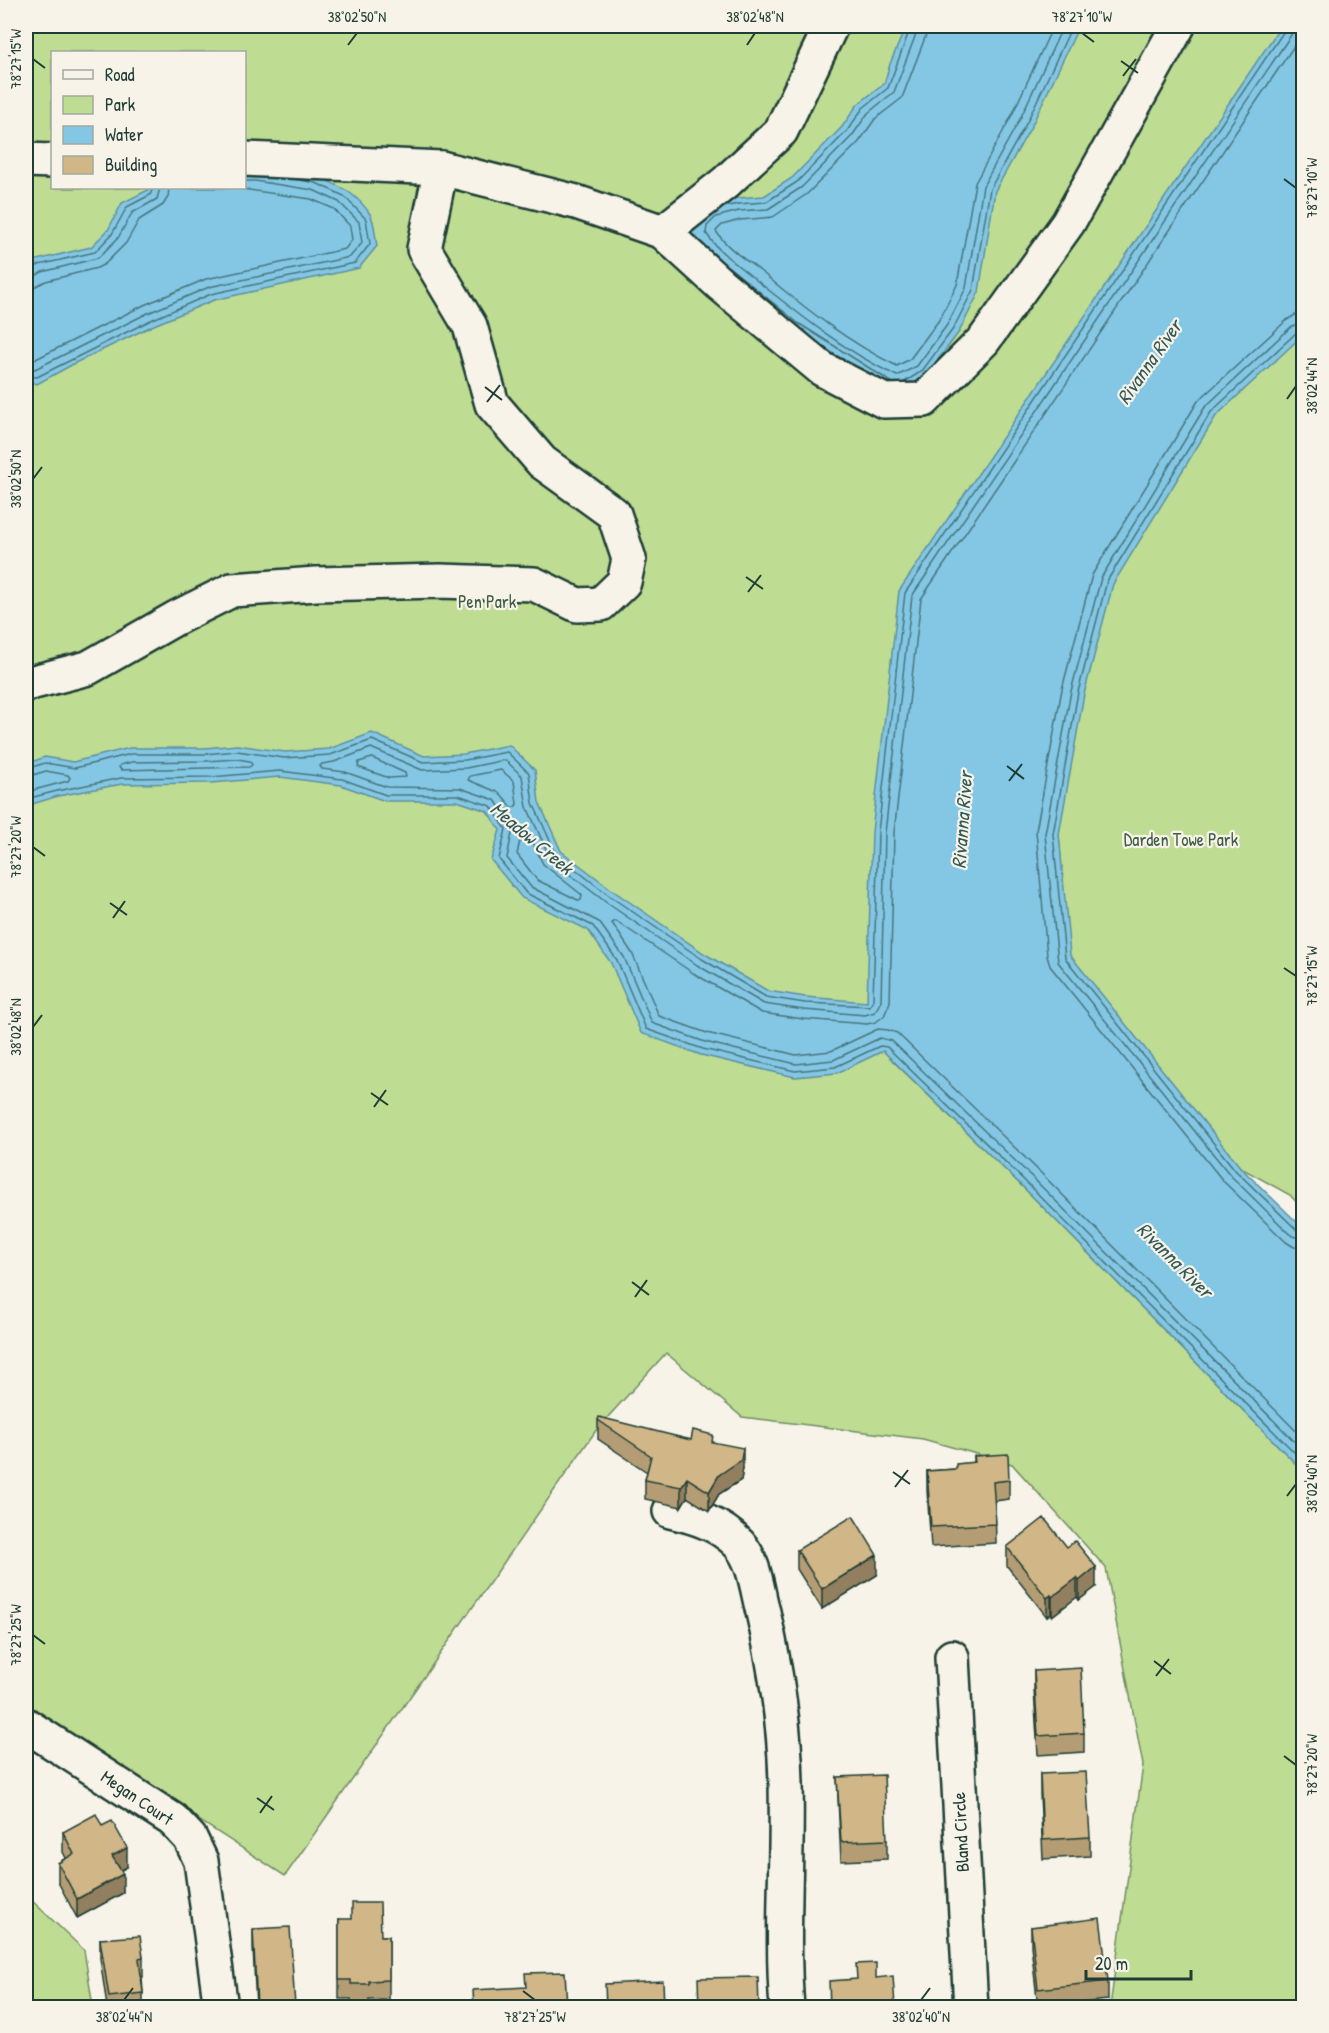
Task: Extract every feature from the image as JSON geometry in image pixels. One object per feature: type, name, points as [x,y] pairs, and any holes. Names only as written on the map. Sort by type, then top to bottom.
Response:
[{"type":"street","points":[[663,232],[725,183],[781,130],[831,26]]},
{"type":"street","points":[[246,159],[441,168],[576,202],[663,232],[720,284],[822,369],[884,401],[924,400],[984,340],[1068,223],[1178,26]]},
{"type":"street","points":[[26,160],[51,161]]},
{"type":"street","points":[[26,684],[88,668],[176,618],[232,590],[316,584],[440,581],[534,584],[577,605],[600,603],[624,582],[629,559],[614,514],[542,462],[492,404],[470,326],[424,249],[441,168]]},
{"type":"street","points":[[670,1511],[695,1517],[719,1527],[740,1545],[753,1569],[775,1665],[781,1709],[786,1784],[783,1935],[787,2007]]},
{"type":"street","name":"Bland Circle","points":[[952,1657],[971,2007]]},
{"type":"street","name":"Megan Court","points":[[26,1725],[173,1820],[190,1838],[201,1861],[221,2007]]},
{"type":"green space","name":"Pen Park","points":[[26,26],[1303,26],[892,1060],[1026,1190],[1303,1471],[1303,2007],[1110,2007],[1143,1765],[1106,1568],[1012,1464],[923,1439],[742,1417],[666,1353],[597,1429],[285,1876],[26,1708]]},
{"type":"green space","name":"Darden Towe Park","points":[[1303,315],[1303,1209],[1290,1195],[1241,1168],[1201,1130],[1069,970],[1059,834],[1082,574],[1109,522]]},
{"type":"green space","points":[[26,1895],[84,1950],[93,2007],[26,2007]]},
{"type":"water","points":[[906,26],[1079,26],[1032,125],[995,191],[979,292],[959,332],[925,377],[897,392],[860,371],[794,327],[691,238],[694,221],[709,205],[737,198],[764,196],[792,178],[842,127],[858,104],[884,84]]},
{"type":"water","points":[[1281,26],[1303,26],[1303,335],[1216,416],[1113,584],[1084,694],[1059,834],[1070,955],[1241,1168],[1303,1228],[1303,1471],[1026,1190],[883,1051],[837,1073],[795,1077],[701,1055],[641,1033],[611,963],[588,930],[522,898],[491,860],[500,830],[487,811],[457,801],[385,801],[341,785],[280,777],[211,783],[122,784],[58,796],[26,806],[26,764],[45,757],[73,762],[130,748],[205,748],[237,745],[285,752],[329,749],[372,733],[424,756],[464,754],[509,745],[535,770],[539,802],[561,851],[615,892],[705,954],[768,991],[805,997],[867,1002],[872,832],[899,591]]},
{"type":"water","points":[[246,168],[297,174],[330,182],[359,200],[372,217],[377,246],[359,268],[214,300],[154,325],[37,384],[26,381],[26,266],[37,260],[91,247],[108,230],[122,203],[150,189],[246,189]]},
{"type":"building","points":[[599,1417],[691,1440],[693,1430],[713,1435],[712,1442],[743,1448],[741,1460],[719,1475],[709,1492],[687,1478],[681,1487],[645,1480],[651,1456],[598,1420]]},
{"type":"building","points":[[1008,1454],[1009,1480],[993,1482],[996,1524],[931,1527],[927,1471],[956,1469],[956,1464],[975,1462],[974,1456]]},
{"type":"building","points":[[853,1516],[877,1555],[822,1589],[797,1550]]},
{"type":"building","points":[[1044,1518],[1067,1547],[1075,1541],[1096,1567],[1079,1581],[1077,1578],[1052,1597],[1051,1595],[1047,1598],[1007,1547]]},
{"type":"building","points":[[1081,1668],[1084,1733],[1038,1736],[1034,1671]]},
{"type":"building","points":[[1086,1772],[1090,1837],[1043,1840],[1040,1774]]},
{"type":"building","points":[[884,1775],[887,1840],[841,1842],[837,1777]]},
{"type":"building","points":[[96,1814],[102,1826],[112,1821],[127,1848],[112,1856],[123,1874],[77,1899],[58,1863],[74,1854],[63,1832]]},
{"type":"building","points":[[352,1903],[380,1903],[381,1936],[389,1936],[389,1980],[369,1981],[369,1984],[351,1984],[351,1980],[339,1980],[339,1919],[352,1919]]},
{"type":"building","points":[[1100,1918],[1108,1981],[1038,1989],[1031,1927]]},
{"type":"building","points":[[290,1927],[295,2007],[257,2007],[253,1929]]},
{"type":"building","points":[[140,1936],[143,1957],[139,1958],[143,1993],[109,1997],[100,1939]]},
{"type":"building","points":[[876,1963],[876,1978],[893,1976],[895,2007],[830,2007],[829,1981],[857,1979],[856,1964]]},
{"type":"building","points":[[565,1972],[567,2007],[474,2007],[473,1990],[526,1987],[525,1973]]},
{"type":"building","points":[[758,1977],[759,2007],[699,2007],[698,1978]]},
{"type":"building","points":[[663,1981],[664,2007],[606,2007],[605,1984]]},
{"type":"water label","name":"Rivanna River","points":[[1149,362]]},
{"type":"water label","name":"Rivanna River","points":[[962,820]]},
{"type":"water label","name":"Meadow Creek","points":[[532,838]]},
{"type":"water label","name":"Rivanna River","points":[[1175,1260]]}]
